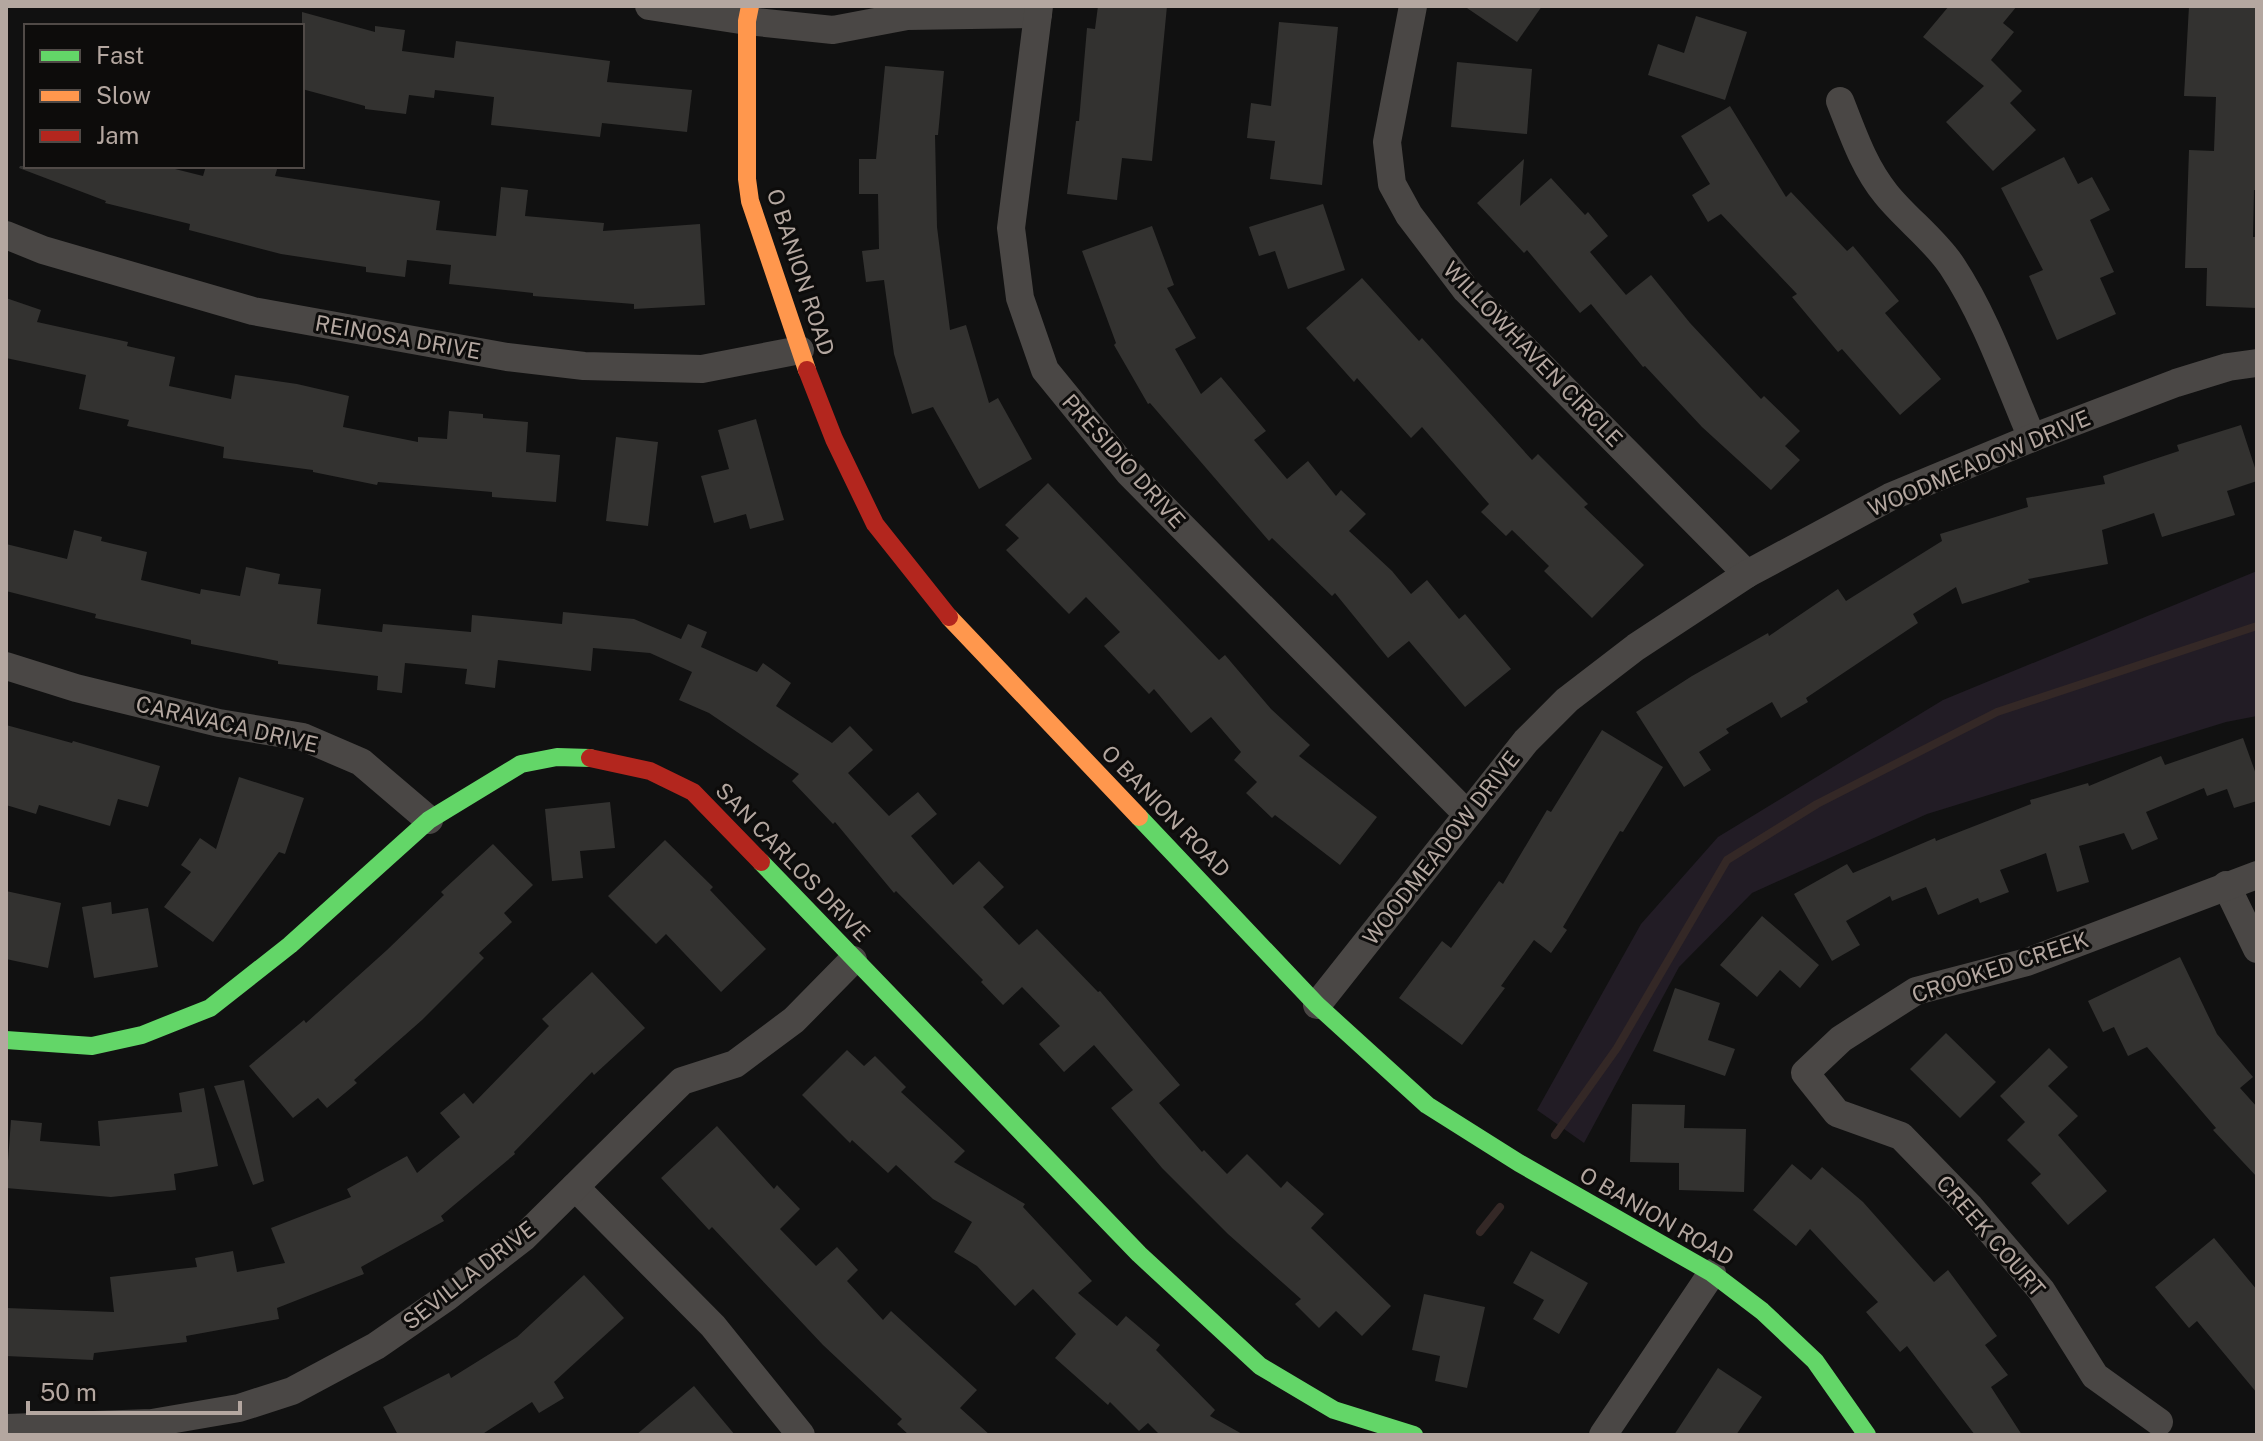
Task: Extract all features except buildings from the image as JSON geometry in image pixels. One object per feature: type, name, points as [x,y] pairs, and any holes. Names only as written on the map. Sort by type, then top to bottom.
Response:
[{"type":"street","points":[[649,6],[748,14],[833,30],[907,16],[1039,10]]},
{"type":"street","name":"WILLOWHAVEN CIRCLE","points":[[1413,6],[1387,142],[1392,184],[1409,215],[1466,290],[1747,574]]},
{"type":"street","name":"PRESIDIO DRIVE","points":[[1039,10],[1011,228],[1020,298],[1045,370],[1129,473],[1467,814]]},
{"type":"street","name":"O BANION ROAD","points":[[748,14],[747,179],[750,201],[800,350],[834,439],[875,524],[940,608],[1317,1005],[1427,1105],[1519,1163],[1712,1273],[1762,1311],[1815,1361],[1867,1435]]},
{"type":"street","points":[[1840,101],[1864,162],[1885,193],[1950,263],[1965,288],[1981,317],[2032,438]]},
{"type":"street","name":"REINOSA DRIVE","points":[[6,235],[43,250],[253,311],[507,357],[584,366],[702,369],[800,350]]},
{"type":"street","name":"WOODMEADOW DRIVE","points":[[1317,1005],[1526,741],[1567,700],[1636,647],[1747,574],[1890,497],[2176,383],[2228,367],[2257,363]]},
{"type":"street","name":"CARAVACA DRIVE","points":[[6,666],[76,688],[219,723],[303,737],[361,762],[429,820]]},
{"type":"street","name":"SAN CARLOS DRIVE","points":[[6,1040],[92,1046],[142,1035],[210,1008],[290,945],[429,820],[521,764],[557,757],[589,758],[650,771],[693,792],[1139,1254],[1260,1366],[1334,1410],[1414,1435]]},
{"type":"street","name":"CROOKED CREEK","points":[[1805,1073],[1841,1039],[1916,991],[2027,962],[2257,875]]},
{"type":"street","points":[[2226,885],[2257,949]]},
{"type":"street","name":"SEVILLA DRIVE","points":[[6,1428],[152,1423],[239,1408],[292,1391],[376,1346],[447,1297],[523,1238],[682,1081],[735,1064],[794,1020],[853,960]]},
{"type":"street","name":"CREEK COURT","points":[[1805,1073],[1837,1113],[1901,1136],[1970,1207],[2041,1290],[2095,1376],[2159,1422]]},
{"type":"street","points":[[575,1187],[713,1326],[801,1435]]},
{"type":"street","points":[[1603,1435],[1712,1273]]},
{"type":"shaded area","points":[[2257,571],[2257,716],[2226,722],[1927,814],[1752,893],[1679,967],[1584,1143],[1537,1110],[1641,924],[1718,837],[1943,700]]},
{"type":"waterway","points":[[1555,1135],[1617,1048],[1727,860],[1817,804],[1997,712],[2257,626]]},
{"type":"waterway","points":[[1480,1232],[1500,1207]]},
{"type":"traffic: fast","points":[[6,1040],[92,1046],[142,1035],[210,1008],[290,945],[429,820],[521,764],[557,757],[590,758]]},
{"type":"traffic: fast","points":[[1139,817],[1317,1005],[1427,1105],[1519,1163],[1712,1273],[1762,1311],[1815,1361],[1867,1435]]},
{"type":"traffic: fast","points":[[761,862],[1139,1254],[1260,1366],[1334,1410],[1414,1435]]},
{"type":"traffic: slow","points":[[750,6],[747,21],[747,179],[750,201],[807,370]]},
{"type":"traffic: slow","points":[[949,617],[1139,817]]},
{"type":"traffic: jam","points":[[807,370],[834,439],[875,524],[949,617]]},
{"type":"traffic: jam","points":[[590,758],[650,771],[693,792],[761,862]]}]
